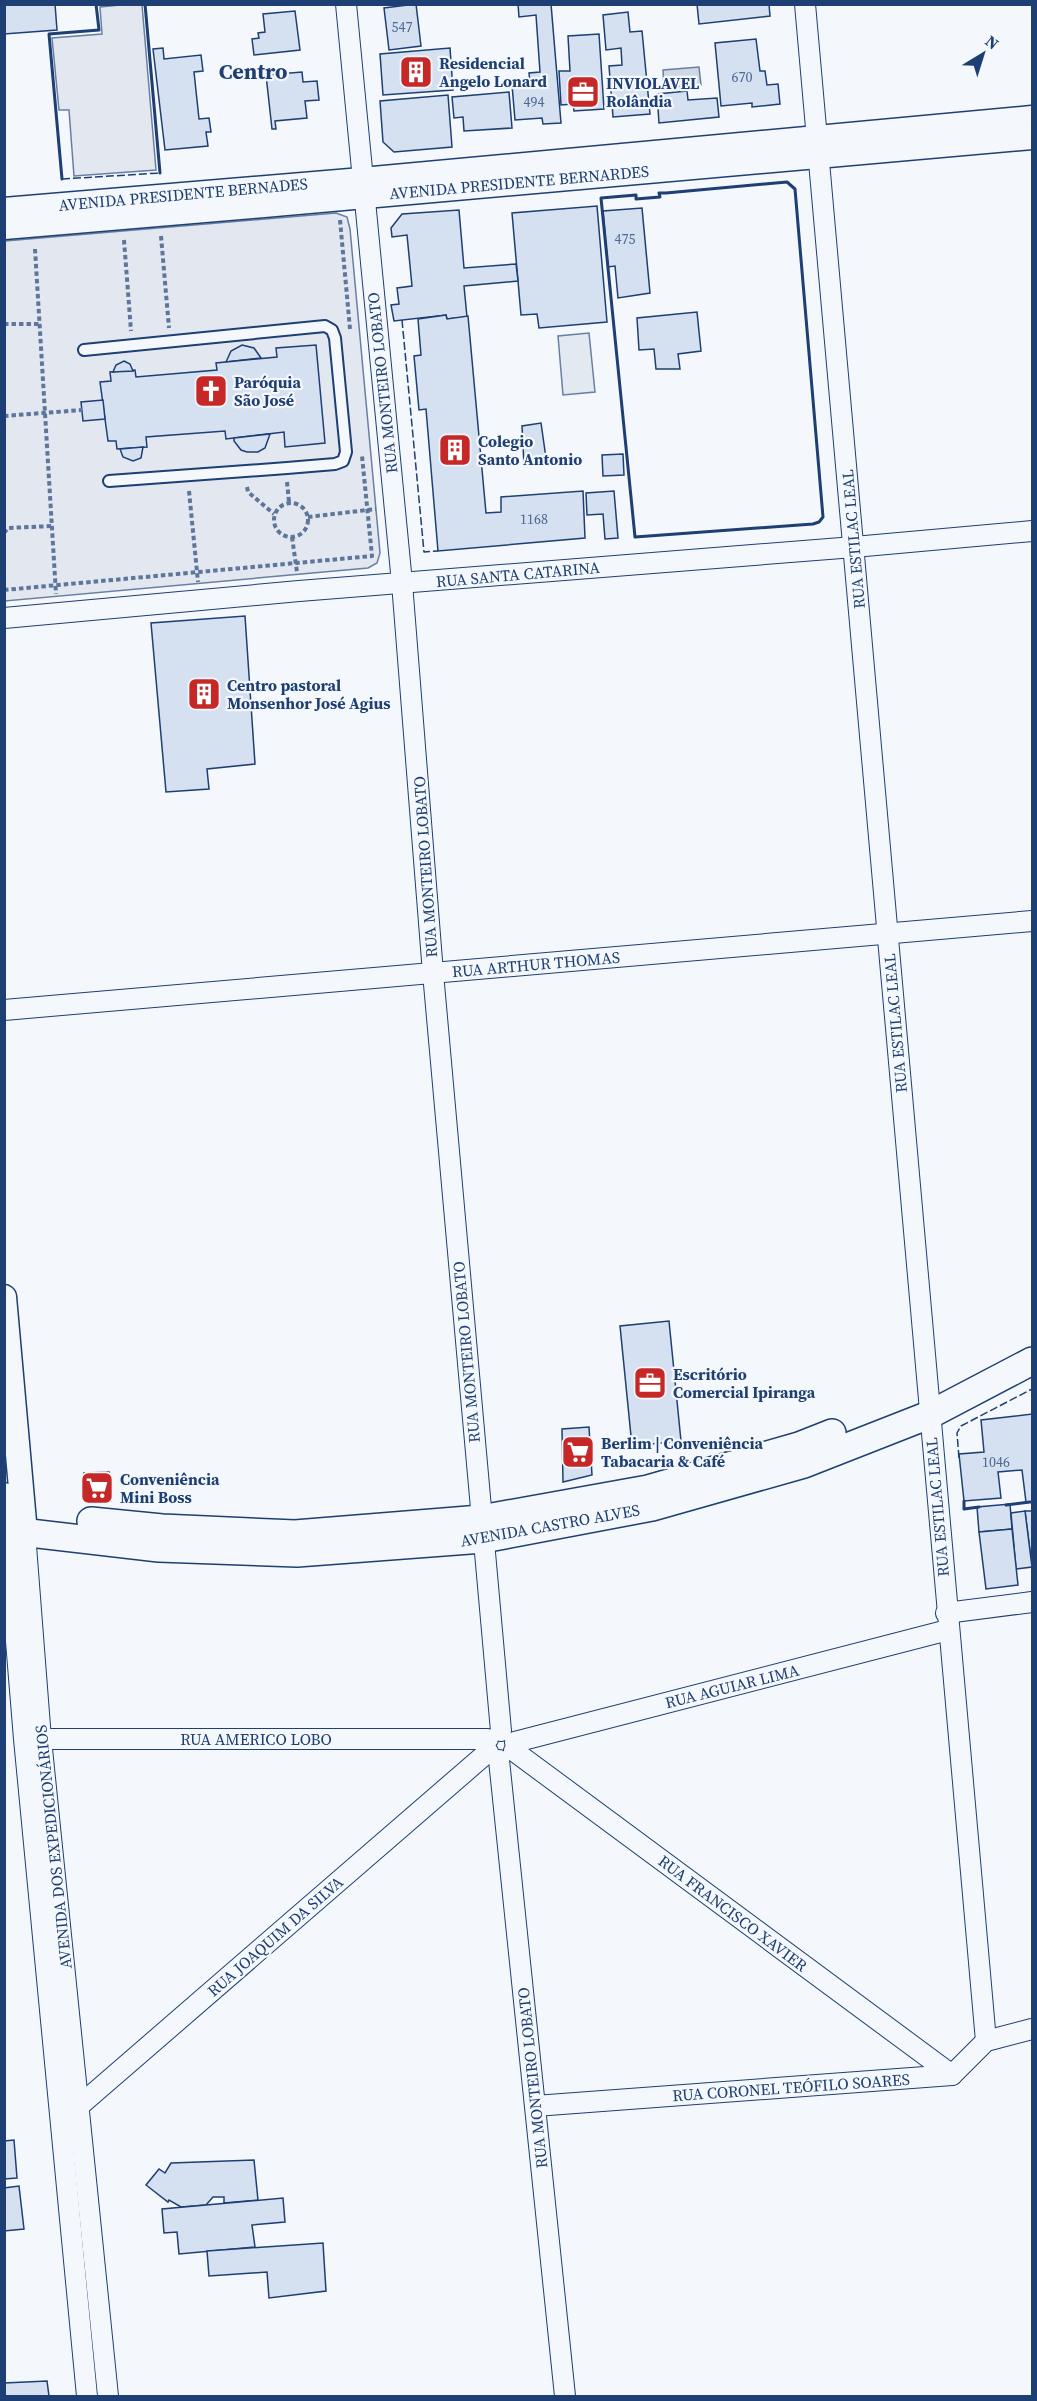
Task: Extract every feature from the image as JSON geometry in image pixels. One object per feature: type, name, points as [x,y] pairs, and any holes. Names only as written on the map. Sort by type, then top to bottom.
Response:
[{"type":"main road","name":"AVENIDA CASTRO ALVES","points":[[929,1405],[1032,1343]]},
{"type":"main road","name":"AVENIDA CASTRO ALVES","points":[[11,1518],[162,1528],[296,1544],[482,1529],[650,1498],[799,1446],[929,1405],[1032,1361]]},
{"type":"street","name":"RUA MONTEIRO LOBATO","points":[[346,4],[402,583],[433,973],[501,1746],[535,2106],[566,2397]]},
{"type":"street","name":"RUA ESTILAC LEAL","points":[[804,4],[986,2041]]},
{"type":"street","name":"AVENIDA PRESIDENTE BERNARDES","points":[[362,188],[818,146],[1032,118]]},
{"type":"street","name":"AVENIDA PRESIDENTE BERNARDES","points":[[818,146],[1032,137]]},
{"type":"street","name":"AVENIDA PRESIDENTE BERNADES","points":[[4,210],[116,219],[254,198],[362,188]]},
{"type":"street","points":[[4,227],[116,219]]},
{"type":"street","name":"RUA SANTA CATARINA","points":[[4,618],[299,591],[1032,531]]},
{"type":"street","name":"RUA ARTHUR THOMAS","points":[[4,1010],[1032,921]]},
{"type":"street","name":"AVENIDA DOS EXPEDICIONÁRIOS","points":[[4,1297],[11,1518],[33,1739],[78,2311],[87,2397]]},
{"type":"street","name":"RUA AGUIAR LIMA","points":[[501,1746],[947,1622],[1032,1602]]},
{"type":"street","name":"AVENIDA DOS EXPEDICIONÁRIOS","points":[[33,1739],[79,2107],[108,2397]]},
{"type":"street","name":"RUA AMERICO LOBO","points":[[33,1739],[501,1746]]},
{"type":"street","name":"RUA FRANCISCO XAVIER","points":[[501,1746],[952,2075]]},
{"type":"street","name":"RUA JOAQUIM DA SILVA","points":[[63,2121],[501,1746]]},
{"type":"street","points":[[952,2075],[986,2041],[1032,2029]]},
{"type":"street","name":"RUA CORONEL TEÓFILO SOARES","points":[[535,2106],[952,2075]]},
{"type":"street","points":[[78,2311],[98,2309]]},
{"type":"lane","points":[[84,350],[325,326],[332,330],[335,339],[346,452],[343,461],[335,464],[109,481]]},
{"type":"path","points":[[116,219],[132,345]]},
{"type":"path","points":[[161,236],[171,341]]},
{"type":"path","points":[[34,249],[57,613]]},
{"type":"path","points":[[4,324],[39,324]]},
{"type":"path","points":[[4,416],[82,410]]},
{"type":"path","points":[[246,471],[248,492],[274,514]]},
{"type":"path","points":[[188,475],[200,600]]},
{"type":"path","points":[[294,502],[303,507],[308,517],[305,530],[292,537],[277,530],[273,519],[282,504],[294,502]]},
{"type":"path","points":[[308,517],[395,508]]},
{"type":"path","points":[[4,533],[8,528],[52,526]]},
{"type":"path","points":[[292,537],[299,591]]},
{"type":"path","points":[[4,590],[196,572]]},
{"type":"shaded area","points":[[142,5],[156,170],[74,176],[69,110],[59,110],[52,38],[102,34],[100,7]]},
{"type":"shaded area","points":[[699,67],[701,85],[664,88],[663,70]]},
{"type":"shaded area","points":[[336,213],[347,217],[350,229],[380,553],[377,563],[368,568],[5,601],[5,241]]},
{"type":"shaded area","points":[[589,333],[595,392],[563,395],[558,336]]},
{"type":"building","points":[[4,4],[55,4],[57,30],[4,34]]},
{"type":"building","points":[[416,4],[421,46],[389,50],[384,8]]},
{"type":"building","points":[[518,4],[551,4],[561,123],[543,124],[542,118],[515,120],[512,85],[530,83],[529,73],[540,72],[536,15],[519,17]]},
{"type":"building","points":[[697,4],[769,4],[770,16],[699,24]]},
{"type":"building","points":[[295,11],[300,50],[254,55],[252,39],[259,38],[258,33],[265,32],[263,14]]},
{"type":"building","points":[[628,12],[630,32],[642,31],[650,114],[613,117],[609,66],[622,65],[621,48],[606,50],[603,15]]},
{"type":"building","points":[[599,34],[604,109],[574,111],[573,104],[561,105],[559,71],[570,71],[568,36]]},
{"type":"building","points":[[756,39],[760,71],[765,71],[767,85],[778,84],[780,104],[752,107],[752,103],[721,106],[715,43]]},
{"type":"building","points":[[163,48],[164,59],[201,55],[203,71],[194,72],[199,119],[209,118],[211,132],[206,132],[208,146],[165,150],[153,49]]},
{"type":"building","name":"Residencial Angelo Lonard","points":[[450,48],[453,90],[383,95],[380,54]]},
{"type":"building","points":[[302,72],[303,82],[317,81],[319,100],[305,101],[307,118],[275,121],[276,129],[272,129],[266,75]]},
{"type":"building","points":[[687,91],[688,100],[717,98],[719,117],[659,123],[657,94]]},
{"type":"building","points":[[509,92],[512,128],[464,131],[463,117],[454,118],[452,97]]},
{"type":"building","points":[[448,95],[452,147],[394,152],[383,142],[380,101]]},
{"type":"building","points":[[597,206],[607,322],[539,328],[537,314],[521,315],[512,213]]},
{"type":"building","points":[[642,208],[650,293],[618,298],[615,266],[608,267],[603,211]]},
{"type":"building","points":[[459,210],[464,268],[516,264],[518,281],[464,286],[467,317],[447,319],[446,315],[394,321],[391,305],[399,304],[397,288],[412,286],[407,235],[392,237],[391,228],[402,214]]},
{"type":"building","points":[[697,312],[701,351],[678,354],[680,369],[656,369],[654,349],[639,350],[637,318]]},
{"type":"building","name":"Colegio Santo Antonio","points":[[446,315],[447,319],[468,316],[486,513],[501,512],[501,497],[583,491],[585,538],[438,551],[426,409],[419,410],[414,356],[421,355],[418,319]]},
{"type":"building","points":[[242,345],[254,348],[261,358],[226,362],[231,351]]},
{"type":"building","name":"Paróquia São José","points":[[316,345],[325,443],[285,447],[284,432],[226,439],[225,431],[146,437],[147,447],[117,449],[116,441],[108,441],[100,382],[111,381],[110,372],[135,370],[136,377],[217,370],[216,363],[277,357],[276,348]]},
{"type":"building","points":[[124,361],[130,364],[133,371],[113,372],[116,365]]},
{"type":"building","points":[[103,400],[105,419],[83,421],[81,402]]},
{"type":"building","points":[[541,423],[547,465],[524,465],[522,426]]},
{"type":"building","points":[[270,434],[265,448],[258,452],[241,450],[234,441],[234,438]]},
{"type":"building","points":[[143,447],[141,458],[133,461],[123,457],[120,449]]},
{"type":"building","points":[[623,454],[624,475],[603,476],[602,455]]},
{"type":"building","points":[[614,491],[618,538],[605,539],[603,514],[587,515],[586,493]]},
{"type":"building","name":"Centro pastoral Monsenhor José Agius","points":[[245,616],[255,764],[207,769],[209,789],[166,792],[151,623]]},
{"type":"building","name":"Escritório Comercial Ipiranga","points":[[669,1321],[681,1441],[632,1446],[620,1326]]},
{"type":"building","points":[[1032,1414],[1032,1502],[1026,1502],[1022,1470],[998,1472],[1001,1498],[964,1501],[959,1454],[984,1452],[981,1420]]},
{"type":"building","points":[[589,1427],[592,1475],[563,1482],[562,1429]]},
{"type":"building","points":[[109,1472],[111,1501],[87,1498],[84,1473]]},
{"type":"building","points":[[1010,1504],[1012,1529],[979,1532],[977,1507]]},
{"type":"building","points":[[1025,1511],[1032,1511],[1032,1567]]},
{"type":"building","points":[[1025,1511],[1032,1567],[1016,1569],[1011,1513]]},
{"type":"building","points":[[1012,1529],[1018,1585],[986,1589],[979,1532]]},
{"type":"building","points":[[14,2140],[17,2178],[4,2179],[4,2141]]},
{"type":"building","points":[[254,2160],[258,2200],[224,2203],[224,2197],[213,2197],[206,2205],[181,2207],[169,2200],[168,2202],[146,2185],[159,2169],[165,2173],[171,2163]]},
{"type":"building","points":[[19,2186],[24,2229],[4,2231],[4,2188]]},
{"type":"building","points":[[283,2198],[285,2222],[252,2225],[255,2247],[179,2254],[177,2232],[164,2233],[162,2209]]},
{"type":"building","points":[[323,2243],[326,2291],[269,2298],[267,2272],[209,2276],[207,2251]]},
{"type":"building","points":[[47,2381],[49,2396],[4,2396],[4,2383]]},
{"type":"fence","points":[[62,179],[160,173]]},
{"type":"fence","points":[[402,320],[424,552],[438,551]]},
{"type":"fence","points":[[959,1458],[957,1433],[961,1426],[1032,1389]]},
{"type":"wall","points":[[62,179],[49,34],[99,30],[96,4]]},
{"type":"wall","points":[[145,4],[160,173]]},
{"type":"wall","points":[[787,182],[795,189],[823,517],[819,522],[813,524],[635,537],[601,198],[636,195],[636,199],[660,197],[659,193],[787,182]]},
{"type":"wall","points":[[964,1501],[964,1509],[979,1507]]},
{"type":"wall","points":[[1006,1505],[1030,1502]]},
{"type":"place","name":"Residencial Angelo Lonard","points":[[416,72]]},
{"type":"place","name":"INVIOLAVEL Rolândia","points":[[583,92]]},
{"type":"place","name":"Paróquia São José","points":[[211,391]]},
{"type":"place","name":"Colegio Santo Antonio","points":[[455,450]]},
{"type":"place","name":"Centro pastoral Monsenhor José Agius","points":[[204,694]]},
{"type":"place","name":"Escritório Comercial Ipiranga","points":[[650,1383]]},
{"type":"place","name":"Berlim | Conveniência Tabacaria & Café","points":[[578,1452]]},
{"type":"place","name":"Conveniência Mini Boss","points":[[97,1488]]},
{"type":"district","name":"Centro","points":[[253,71]]}]
